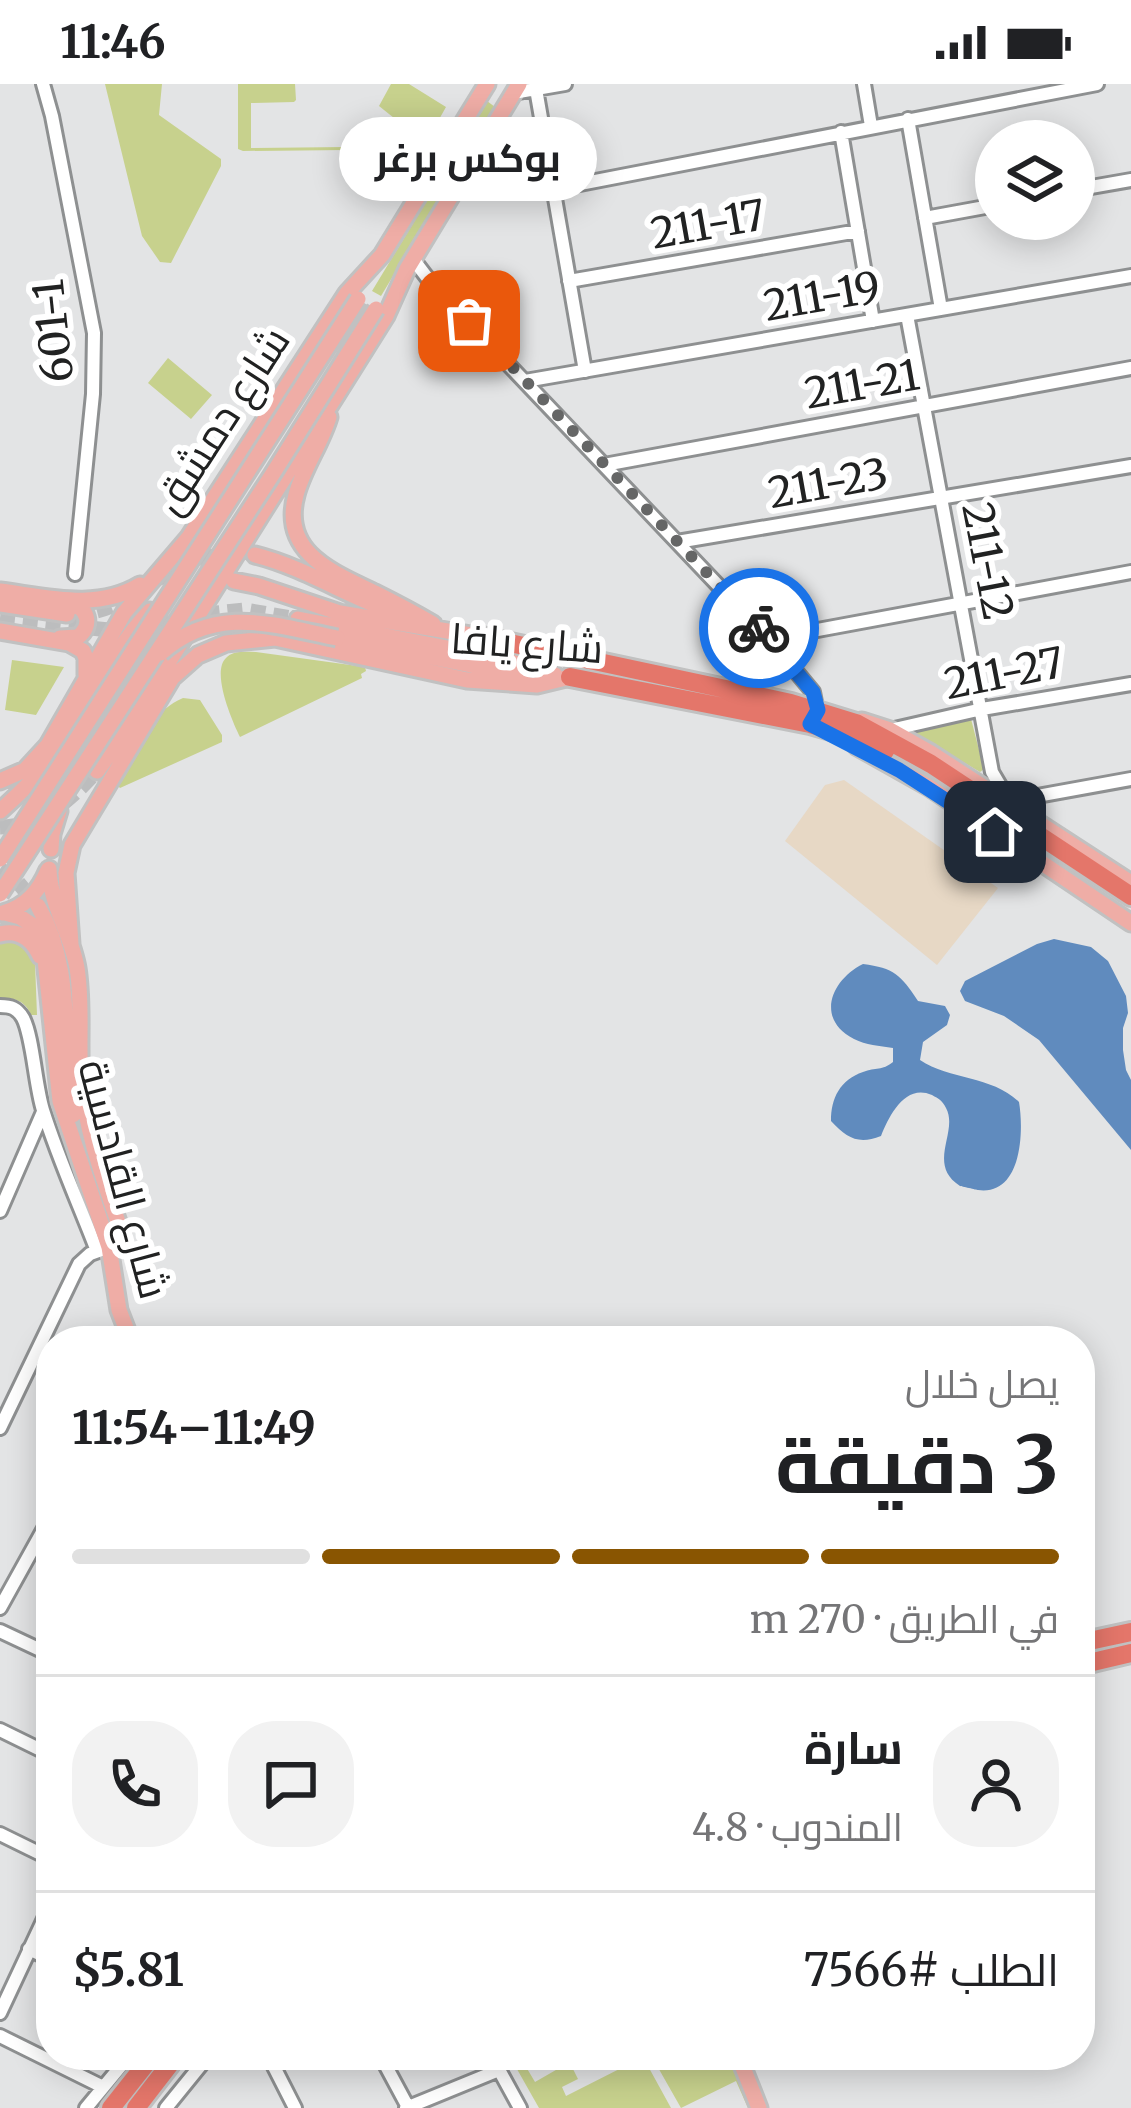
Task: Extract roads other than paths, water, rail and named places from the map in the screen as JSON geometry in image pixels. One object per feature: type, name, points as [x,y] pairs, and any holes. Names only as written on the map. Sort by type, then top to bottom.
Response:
[{"type":"highway","name":"شارع يافا","points":[[477,636],[856,724],[931,764],[1131,910]]},
{"type":"highway","name":"شارع يافا","points":[[562,676],[818,716]]},
{"type":"highway","name":"شارع يافا","points":[[1085,873],[1131,896]]},
{"type":"highway","points":[[1095,1640],[1131,1632]]},
{"type":"highway","points":[[1095,1661],[1131,1653]]},
{"type":"highway","points":[[111,2108],[141,2070]]},
{"type":"highway","points":[[136,2108],[165,2070]]},
{"type":"main road","name":"شارع دمشق","points":[[60,741],[85,682],[124,613],[189,537],[347,293],[382,255],[487,84]]},
{"type":"main road","name":"شارع دمشق","points":[[216,587],[386,316],[410,264],[516,88]]},
{"type":"main road","points":[[0,859],[382,255]]},
{"type":"main road","points":[[0,894],[410,264]]},
{"type":"main road","points":[[332,399],[324,433],[296,492],[298,537],[315,562],[433,624]]},
{"type":"main road","points":[[255,555],[373,606],[477,636]]},
{"type":"main road","points":[[0,591],[86,601],[111,598],[153,577]]},
{"type":"main road","name":"شارع يافا","points":[[234,581],[340,613],[477,636]]},
{"type":"main road","points":[[97,771],[216,587]]},
{"type":"main road","points":[[81,1166],[68,1086],[60,959],[53,934],[13,912],[40,887],[49,869],[54,825],[63,800],[149,669],[216,587]]},
{"type":"main road","points":[[39,637],[72,639],[86,628],[84,610],[55,598]]},
{"type":"main road","points":[[0,604],[67,614]]},
{"type":"main road","points":[[17,782],[60,741],[150,610]]},
{"type":"main road","points":[[298,619],[494,657],[562,676]]},
{"type":"main road","points":[[139,677],[181,638],[221,623],[251,622],[481,667],[562,676]]},
{"type":"main road","points":[[0,631],[69,643],[83,651],[85,682]]},
{"type":"main road","points":[[175,653],[196,638],[220,632],[275,638]]},
{"type":"main road","name":"شارع يافا","points":[[71,944],[66,873],[72,845],[163,692],[184,665],[212,648],[275,638],[467,680],[537,685],[562,676]]},
{"type":"main road","points":[[818,716],[890,730],[1126,876]]},
{"type":"main road","points":[[818,716],[850,743],[928,788],[1131,923]]},
{"type":"main road","points":[[51,849],[44,827],[29,816],[1,808],[17,782],[60,741]]},
{"type":"main road","name":"شارع القادسية","points":[[49,869],[79,989],[83,1097],[122,1234],[103,1249]]},
{"type":"main road","name":"شارع القادسية","points":[[13,912],[36,930],[47,960],[60,1101],[125,1326]]},
{"type":"main road","points":[[0,934],[19,933],[28,938],[36,946],[48,982]]},
{"type":"main road","points":[[748,2070],[763,2108]]},
{"type":"street","name":"601-1","points":[[44,84],[94,333],[93,394],[75,574]]},
{"type":"street","points":[[516,88],[565,84]]},
{"type":"street","points":[[864,84],[872,126]]},
{"type":"street","points":[[554,189],[1097,84]]},
{"type":"street","points":[[536,89],[585,371]]},
{"type":"street","points":[[908,119],[941,309]]},
{"type":"street","points":[[841,132],[873,321]]},
{"type":"street","points":[[1095,186],[1131,180]]},
{"type":"street","points":[[925,218],[975,209]]},
{"type":"street","name":"211-17","points":[[569,281],[858,231]]},
{"type":"street","points":[[410,264],[769,639],[813,692],[818,716]]},
{"type":"street","name":"211-19","points":[[525,381],[1131,276]]},
{"type":"street","name":"211-12","points":[[907,315],[992,772],[1015,806]]},
{"type":"street","name":"211-21","points":[[604,465],[1131,368]]},
{"type":"street","name":"211-23","points":[[677,542],[1131,466]]},
{"type":"street","points":[[769,639],[1131,572]]},
{"type":"street","name":"211-27","points":[[890,730],[1131,684]]},
{"type":"street","points":[[1015,806],[1131,778]]},
{"type":"street","points":[[0,1006],[20,1012],[25,1022],[43,1112],[103,1249],[79,1264],[49,1326]]},
{"type":"street","points":[[0,1211],[43,1112]]},
{"type":"street","points":[[0,1428],[36,1353]]},
{"type":"street","points":[[0,1608],[36,1543]]},
{"type":"street","points":[[0,1631],[36,1648]]},
{"type":"street","points":[[0,1730],[36,1748]]},
{"type":"street","points":[[0,1834],[36,1852]]},
{"type":"street","points":[[0,2014],[36,1935]]},
{"type":"street","points":[[29,1949],[36,1952]]},
{"type":"street","points":[[0,2036],[36,2054]]},
{"type":"street","points":[[69,2070],[103,2087]]},
{"type":"street","points":[[86,2108],[117,2070]]},
{"type":"street","points":[[166,2108],[196,2070]]},
{"type":"street","points":[[276,2070],[296,2108]]},
{"type":"street","points":[[388,2070],[407,2107],[497,2070]]},
{"type":"street","points":[[500,2070],[520,2108]]},
{"type":"street","points":[[179,2091],[186,2108]]},
{"type":"water","points":[[1054,939],[1091,947],[1108,961],[1126,996],[1123,1050],[1131,1080],[1131,1150],[1039,1040],[1004,1016],[965,1001],[960,991],[965,981]]},
{"type":"water","points":[[863,964],[896,974],[918,1001],[945,1006],[950,1015],[947,1025],[923,1042],[920,1060],[997,1087],[1019,1102],[1020,1144],[1004,1183],[978,1190],[960,1186],[950,1177],[944,1158],[949,1117],[943,1103],[932,1095],[922,1092],[906,1097],[881,1136],[873,1139],[853,1138],[831,1121],[835,1097],[843,1085],[855,1075],[893,1062],[893,1048],[854,1039],[834,1021],[831,1011],[836,989]]},
{"type":"tunnel","points":[[74,614],[121,602],[189,562],[228,554]]},
{"type":"tunnel","points":[[0,618],[108,630],[148,628],[245,610],[298,619]]},
{"type":"tunnel","points":[[0,827],[29,822],[54,810],[97,771]]},
{"type":"tunnel","points":[[0,869],[36,904]]},
{"type":"place","name":"بوكس برغر","points":[[469,321]]}]
